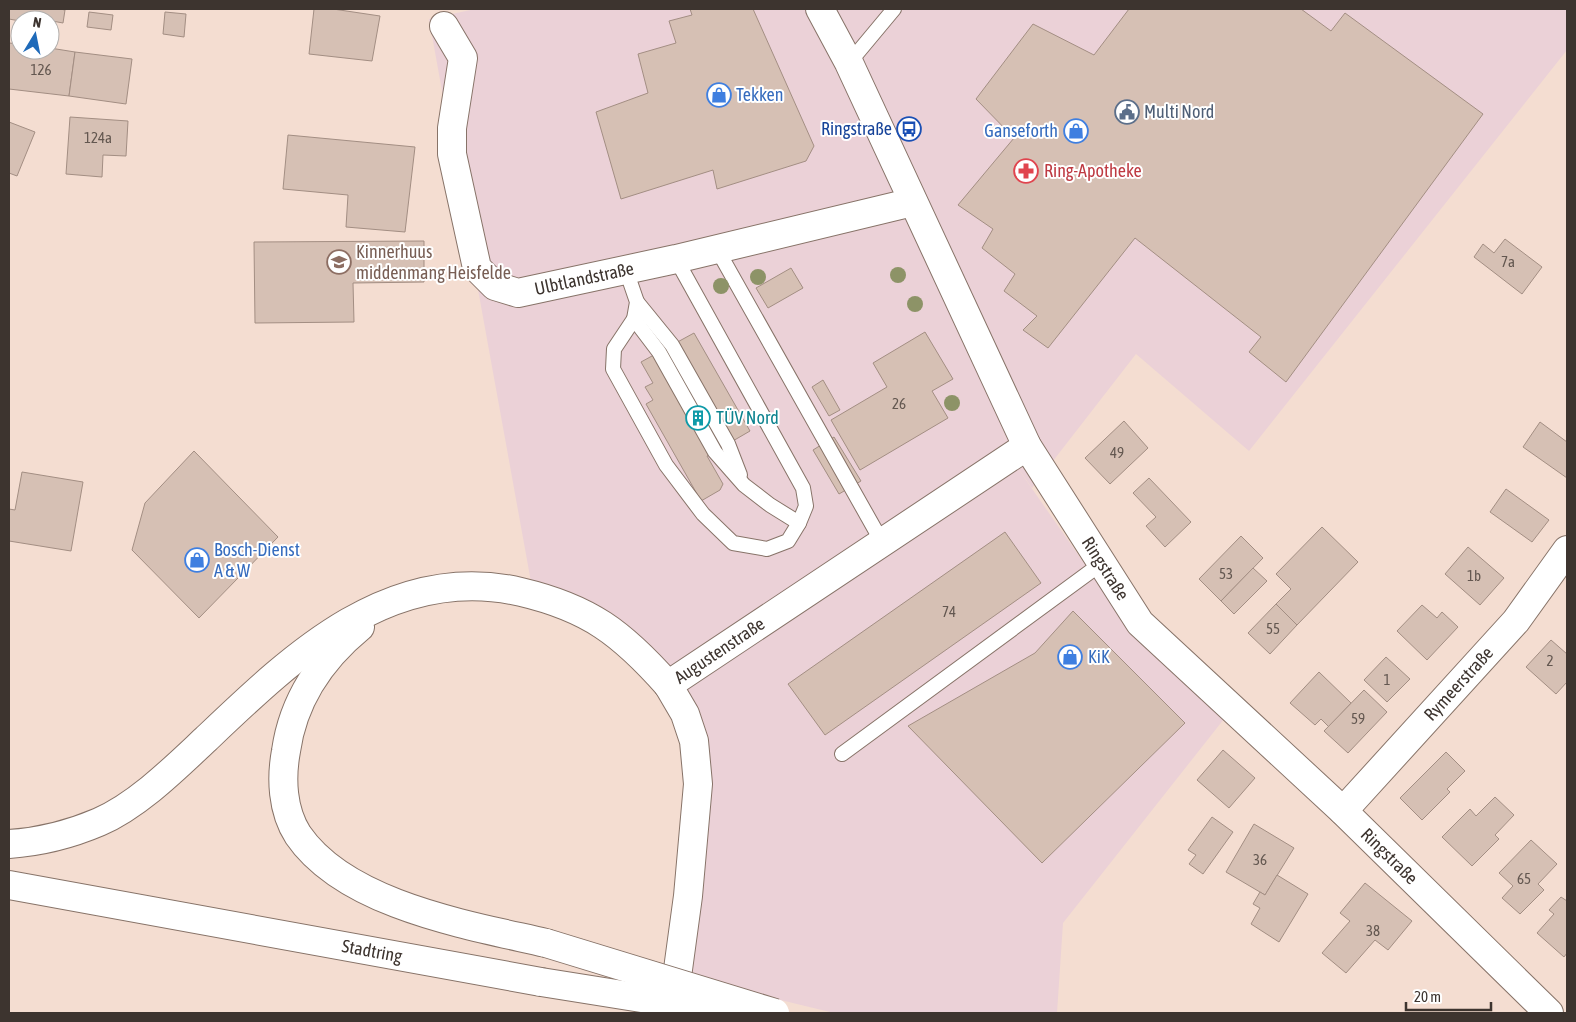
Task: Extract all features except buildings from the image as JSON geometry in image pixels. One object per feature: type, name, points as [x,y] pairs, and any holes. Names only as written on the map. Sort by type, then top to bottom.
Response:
[{"type":"main road","name":"Ringstraße","points":[[820,9],[848,63],[1027,446],[1140,623],[1343,811],[1549,1013]]},
{"type":"main road","name":"Ulbtlandstraße","points":[[444,26],[463,58],[452,128],[452,154],[477,268],[495,286],[518,293],[676,259],[913,202]]},
{"type":"main road","name":"Augustenstraße","points":[[672,1013],[688,896],[698,784],[694,741],[685,714],[668,685],[1027,446]]},
{"type":"main road","name":"Rymeerstraße","points":[[1343,811],[1516,621],[1567,550]]},
{"type":"main road","points":[[9,844],[34,842],[100,822],[170,774],[266,681],[322,637],[392,601],[454,585],[502,587],[551,599],[599,620],[626,640],[668,685]]},
{"type":"main road","points":[[392,601],[348,636],[319,668],[299,704],[288,737],[282,776],[287,808],[297,834],[315,855],[344,878],[396,903],[451,921],[546,943],[775,1013]]},
{"type":"main road","name":"Stadtring","points":[[9,886],[541,982],[736,1013]]},
{"type":"lane","points":[[848,63],[894,9]]},
{"type":"lane","points":[[717,249],[882,542]]},
{"type":"lane","points":[[637,302],[634,319],[614,349],[613,369],[666,466],[703,514],[733,543],[767,549],[788,541],[799,523],[806,506],[803,488],[676,259]]},
{"type":"lane","points":[[626,270],[637,302],[672,345],[728,444],[744,485]]},
{"type":"lane","points":[[634,319],[659,352],[715,452],[744,485],[770,506],[799,523]]},
{"type":"lane","points":[[842,754],[1102,563]]},
{"type":"shaded area","points":[[475,9],[1567,9],[1567,50],[1249,451],[1136,354],[1032,488],[1015,464],[998,420],[1014,463],[1133,633],[1224,719],[1063,923],[1057,1013],[834,1013],[678,975],[701,786],[672,687],[533,593],[429,19]]},
{"type":"place","name":"Tekken","points":[[719,95]]},
{"type":"place","name":"Multi Nord","points":[[1127,112]]},
{"type":"place","name":"Ringstraße","points":[[909,129]]},
{"type":"place","name":"Ganseforth","points":[[1076,131]]},
{"type":"place","name":"Ring-Apotheke","points":[[1026,171]]},
{"type":"place","name":"Kinnerhuus middenmang Heisfelde","points":[[339,262]]},
{"type":"place","name":"TÜV Nord","points":[[698,418]]},
{"type":"place","name":"Bosch-Dienst A & W","points":[[197,560]]},
{"type":"place","name":"KiK","points":[[1070,657]]}]
